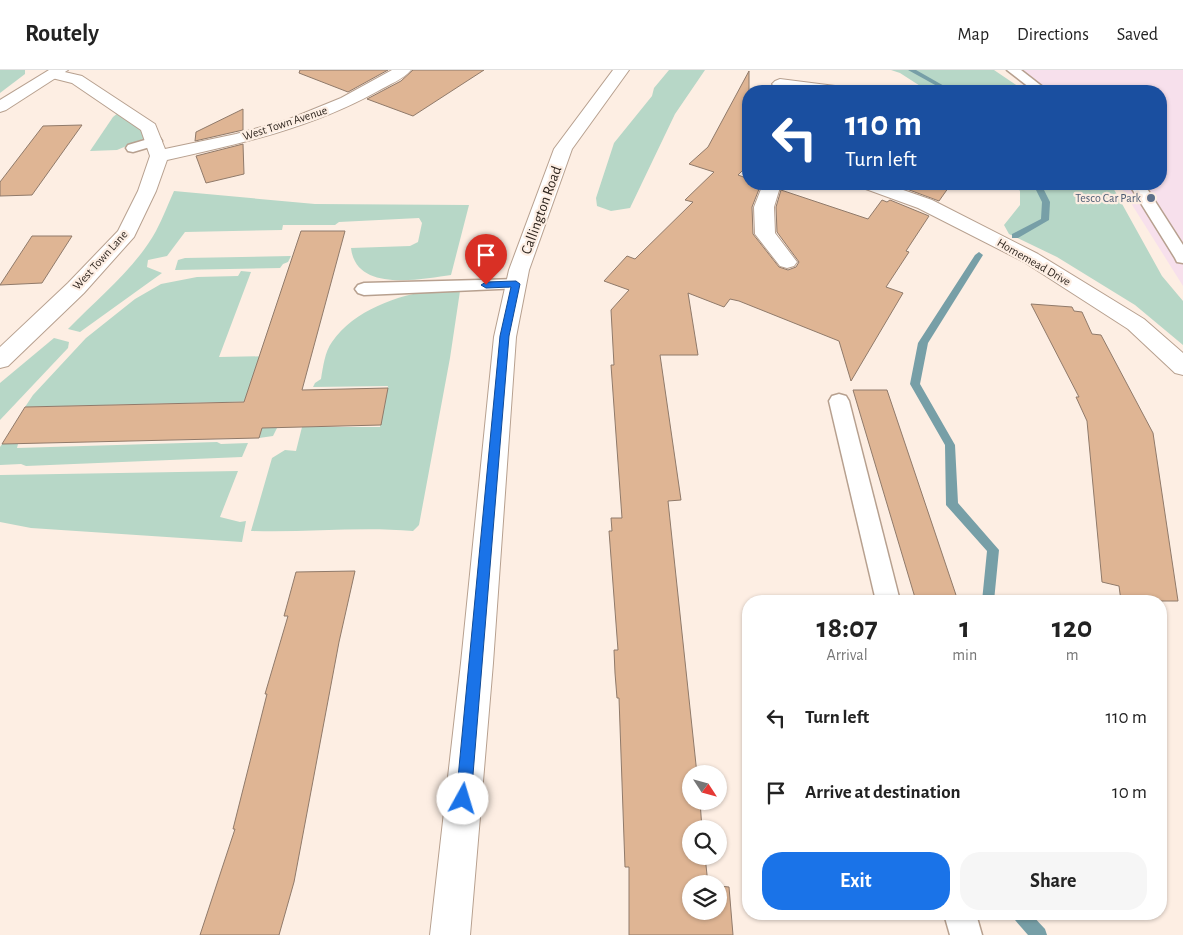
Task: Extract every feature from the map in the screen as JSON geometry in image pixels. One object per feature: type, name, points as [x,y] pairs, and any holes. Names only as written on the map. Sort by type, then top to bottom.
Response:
[{"type":"street","name":"West Town Avenue","points":[[157,148],[247,137],[310,117],[372,90],[403,70]]},
{"type":"street","name":"Callington Road","points":[[450,935],[477,663],[504,336],[519,270],[563,149],[621,70]]},
{"type":"street","points":[[0,107],[57,72],[77,79],[149,128],[157,148]]},
{"type":"street","points":[[780,84],[785,85]]},
{"type":"street","name":"West Town Lane","points":[[0,360],[76,288],[127,232],[147,191],[157,148]]},
{"type":"street","points":[[770,190],[764,207],[765,234],[787,262]]},
{"type":"street","name":"Homemead Drive","points":[[886,190],[925,204],[1031,258],[1136,324],[1183,367]]},
{"type":"lane","points":[[1013,70],[1034,85]]},
{"type":"lane","points":[[1033,70],[1042,85]]},
{"type":"lane","points":[[133,148],[157,148]]},
{"type":"lane","points":[[1140,190],[1183,258]]},
{"type":"lane","points":[[364,289],[516,284]]},
{"type":"lane","points":[[839,400],[887,595]]},
{"type":"lane","points":[[962,920],[966,935]]},
{"type":"shaded area","name":"Tesco Car Park","points":[[1007,70],[1183,70],[1183,286],[1123,190],[1167,190],[1167,85],[1028,85]]},
{"type":"green space","points":[[0,70],[25,70],[25,74],[0,93]]},
{"type":"green space","points":[[669,70],[705,70],[675,114],[630,208],[611,211],[597,206],[596,198],[614,143],[652,96],[654,88]]},
{"type":"green space","points":[[891,70],[994,70],[1016,85],[919,85],[900,73]]},
{"type":"green space","points":[[118,113],[136,125],[148,137],[117,150],[90,151],[113,117]]},
{"type":"green space","points":[[1114,190],[1162,276],[1183,301],[1183,345],[1135,305],[1057,257],[1009,234],[1004,225],[1020,205],[1020,191]]},
{"type":"green space","points":[[174,191],[315,204],[469,205],[451,275],[423,279],[392,280],[365,272],[356,262],[351,248],[410,246],[418,242],[422,223],[419,218],[339,222],[335,225],[283,225],[282,230],[185,232],[167,256],[148,260],[147,267],[162,273],[80,332],[68,329],[138,258],[156,231]]},
{"type":"green space","points":[[291,256],[288,262],[280,268],[175,270],[178,260],[185,258]]},
{"type":"green space","points":[[241,271],[251,272],[219,357],[276,356],[273,427],[277,428],[273,436],[259,438],[271,401],[25,407],[33,395],[86,338],[135,299],[161,284],[197,277],[238,276]]},
{"type":"green space","points":[[434,290],[460,291],[450,358],[419,525],[413,531],[372,529],[251,531],[272,458],[285,450],[296,451],[302,427],[380,427],[388,386],[313,387],[321,379],[326,354],[332,342],[352,321],[364,313],[392,300]]},
{"type":"green space","points":[[54,338],[69,342],[68,348],[0,420],[0,383]]},
{"type":"green space","points":[[217,442],[221,444],[248,443],[242,457],[26,466],[21,464],[0,465],[0,447],[2,444],[18,444],[17,448]]},
{"type":"green space","points":[[238,471],[220,517],[240,522],[246,521],[242,542],[31,528],[0,522],[0,475]]},
{"type":"building","points":[[300,70],[388,70],[348,92],[299,73]]},
{"type":"building","points":[[413,70],[484,70],[413,116],[367,99],[401,81]]},
{"type":"building","points":[[749,71],[749,85],[742,85],[742,171],[738,175],[742,176],[742,190],[759,190],[752,207],[753,234],[779,267],[788,270],[796,267],[799,262],[777,232],[776,207],[781,190],[868,219],[882,200],[887,202],[890,200],[929,216],[906,251],[909,252],[886,287],[903,293],[851,381],[839,341],[739,301],[730,299],[724,307],[688,293],[698,355],[660,355],[681,500],[668,501],[696,765],[682,765],[682,810],[701,810],[701,820],[682,820],[682,865],[706,865],[707,875],[682,875],[682,920],[727,920],[727,887],[729,887],[733,935],[629,935],[629,867],[625,867],[619,698],[617,698],[614,650],[618,650],[609,531],[612,531],[611,518],[622,518],[611,365],[614,365],[611,310],[629,290],[604,281],[627,256],[635,259],[693,202],[685,200],[714,172],[689,164],[708,147]]},
{"type":"building","points":[[243,109],[243,130],[195,141],[196,132]]},
{"type":"building","points":[[82,125],[32,195],[0,196],[0,182],[43,126]]},
{"type":"building","points":[[243,144],[244,174],[206,183],[196,156]]},
{"type":"building","points":[[909,190],[947,190],[939,201]]},
{"type":"building","points":[[301,231],[345,231],[302,390],[388,388],[381,425],[262,428],[259,438],[2,444],[25,407],[244,402]]},
{"type":"building","points":[[32,236],[72,236],[42,283],[0,285]]},
{"type":"building","points":[[1031,304],[1072,307],[1074,311],[1082,312],[1092,334],[1101,335],[1153,433],[1178,601],[1167,601],[1167,595],[1120,595],[1119,586],[1102,582],[1087,421],[1076,397],[1079,397]]},
{"type":"building","points":[[853,390],[887,390],[956,595],[914,595]]},
{"type":"building","points":[[355,571],[339,642],[294,882],[279,935],[200,935],[235,829],[233,829],[267,694],[265,694],[288,616],[284,616],[296,572]]},
{"type":"waterway","points":[[911,70],[939,85]]},
{"type":"waterway","points":[[1015,236],[1045,220],[1046,202],[1040,190]]},
{"type":"waterway","points":[[979,255],[923,343],[915,384],[950,445],[952,505],[993,550],[989,595]]},
{"type":"waterway","points":[[1026,920],[1039,935]]},
{"type":"place","name":"Tesco Car Park","points":[[1151,198]]},
{"type":"route","points":[[463,799],[477,663],[504,336],[516,284],[486,285]]}]
